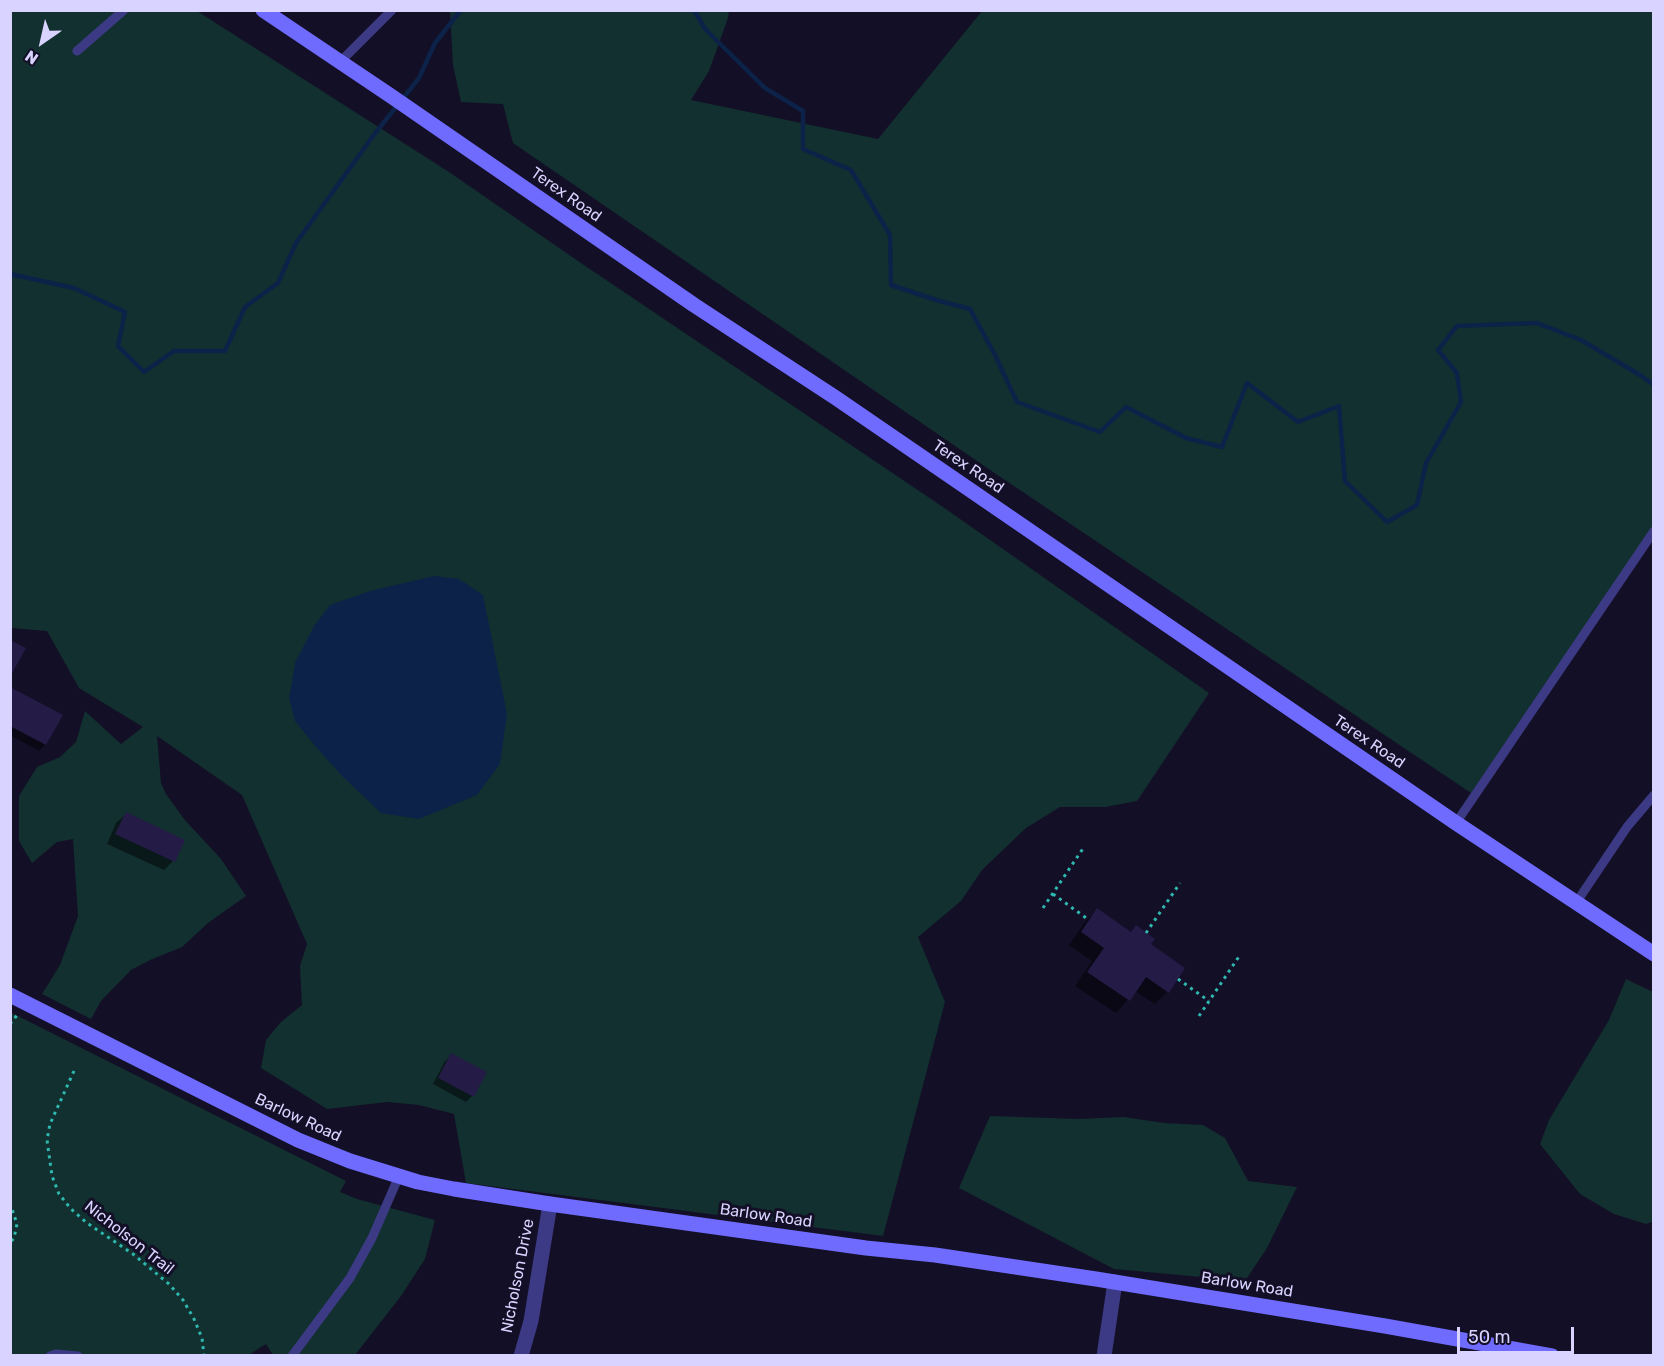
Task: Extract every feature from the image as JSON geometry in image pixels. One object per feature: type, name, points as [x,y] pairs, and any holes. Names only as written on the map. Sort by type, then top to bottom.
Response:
[{"type":"main road","name":"Terex Road","points":[[263,10],[693,305],[836,398],[1456,823],[1653,954]]},
{"type":"main road","name":"Barlow Road","points":[[10,995],[298,1140],[350,1161],[453,1189],[1115,1282],[1552,1356]]},
{"type":"street","name":"Nicholson Drive","points":[[521,1356],[531,1321],[550,1204]]},
{"type":"street","points":[[1104,1356],[1115,1282]]},
{"type":"lane","points":[[77,51],[124,10]]},
{"type":"lane","points":[[339,63],[393,10]]},
{"type":"lane","points":[[1456,823],[1653,531]]},
{"type":"lane","points":[[1576,903],[1653,795]]},
{"type":"lane","points":[[292,1356],[350,1278],[372,1238],[399,1176]]},
{"type":"lane","points":[[50,1356],[56,1354],[78,1356]]},
{"type":"path","points":[[1043,908],[1084,848]]},
{"type":"path","points":[[1146,933],[1180,883]]},
{"type":"path","points":[[1053,894],[1089,920]]},
{"type":"path","points":[[1199,1016],[1240,955]]},
{"type":"path","points":[[1178,979],[1209,1001]]},
{"type":"path","name":"Nicholson Trail","points":[[74,1071],[50,1124],[47,1140],[52,1176],[59,1194],[87,1223],[132,1254],[169,1284],[183,1300],[194,1319],[202,1338],[204,1356]]},
{"type":"path","points":[[10,1203],[17,1224],[14,1238],[10,1243]]},
{"type":"green space","points":[[10,11],[197,11],[449,172],[940,505],[1209,693],[1137,801],[1105,807],[1060,807],[1026,828],[982,870],[961,901],[918,937],[945,1002],[883,1236],[466,1183],[454,1114],[419,1105],[387,1102],[327,1109],[261,1068],[266,1040],[281,1022],[302,1005],[300,966],[307,944],[242,795],[157,736],[161,783],[166,794],[184,819],[221,859],[246,896],[208,923],[182,947],[131,970],[101,1001],[91,1019],[42,994],[60,965],[78,916],[73,839],[57,842],[32,863],[19,841],[19,796],[37,767],[60,757],[76,742],[85,711],[121,744],[143,727],[79,688],[47,631],[11,628]]},
{"type":"green space","points":[[450,11],[729,11],[709,71],[691,100],[878,139],[982,11],[1653,11],[1653,528],[1471,793],[996,474],[513,143],[503,104],[461,102],[453,65]]},
{"type":"green space","points":[[1626,979],[1653,992],[1654,1221],[1646,1224],[1614,1214],[1580,1194],[1540,1144],[1549,1120],[1609,1020]]},
{"type":"green space","points":[[10,1012],[346,1181],[340,1192],[357,1199],[435,1220],[425,1259],[401,1296],[355,1355],[273,1355],[266,1344],[247,1356],[11,1355]]},
{"type":"green space","points":[[990,1116],[1079,1119],[1124,1117],[1164,1123],[1203,1125],[1225,1138],[1248,1181],[1297,1187],[1267,1248],[1245,1281],[1114,1269],[959,1188]]},
{"type":"water","points":[[434,576],[459,579],[483,595],[507,714],[500,764],[477,795],[419,819],[381,813],[343,777],[295,721],[289,699],[295,663],[314,626],[330,605],[370,591]]},
{"type":"building","points":[[10,640],[26,648],[10,677]]},
{"type":"building","points":[[10,687],[63,715],[46,745],[10,726]]},
{"type":"building","points":[[126,812],[185,840],[175,862],[115,834]]},
{"type":"building","points":[[1097,908],[1131,932],[1136,925],[1155,939],[1151,944],[1185,968],[1169,993],[1146,977],[1130,1001],[1087,972],[1104,948],[1081,932]]},
{"type":"building","points":[[451,1053],[487,1072],[474,1097],[438,1078]]},
{"type":"waterway","points":[[10,274],[74,288],[125,312],[118,346],[144,372],[174,351],[225,351],[245,307],[278,283],[296,243],[373,136],[419,78],[435,43],[461,10]]},
{"type":"waterway","points":[[694,10],[705,29],[765,88],[803,111],[803,149],[851,170],[890,235],[891,285],[970,309],[1017,402],[1100,432],[1126,407],[1186,438],[1222,447],[1247,383],[1298,422],[1339,406],[1345,481],[1387,522],[1417,505],[1426,463],[1461,402],[1457,373],[1438,350],[1457,326],[1537,323],[1581,340],[1654,385]]}]
